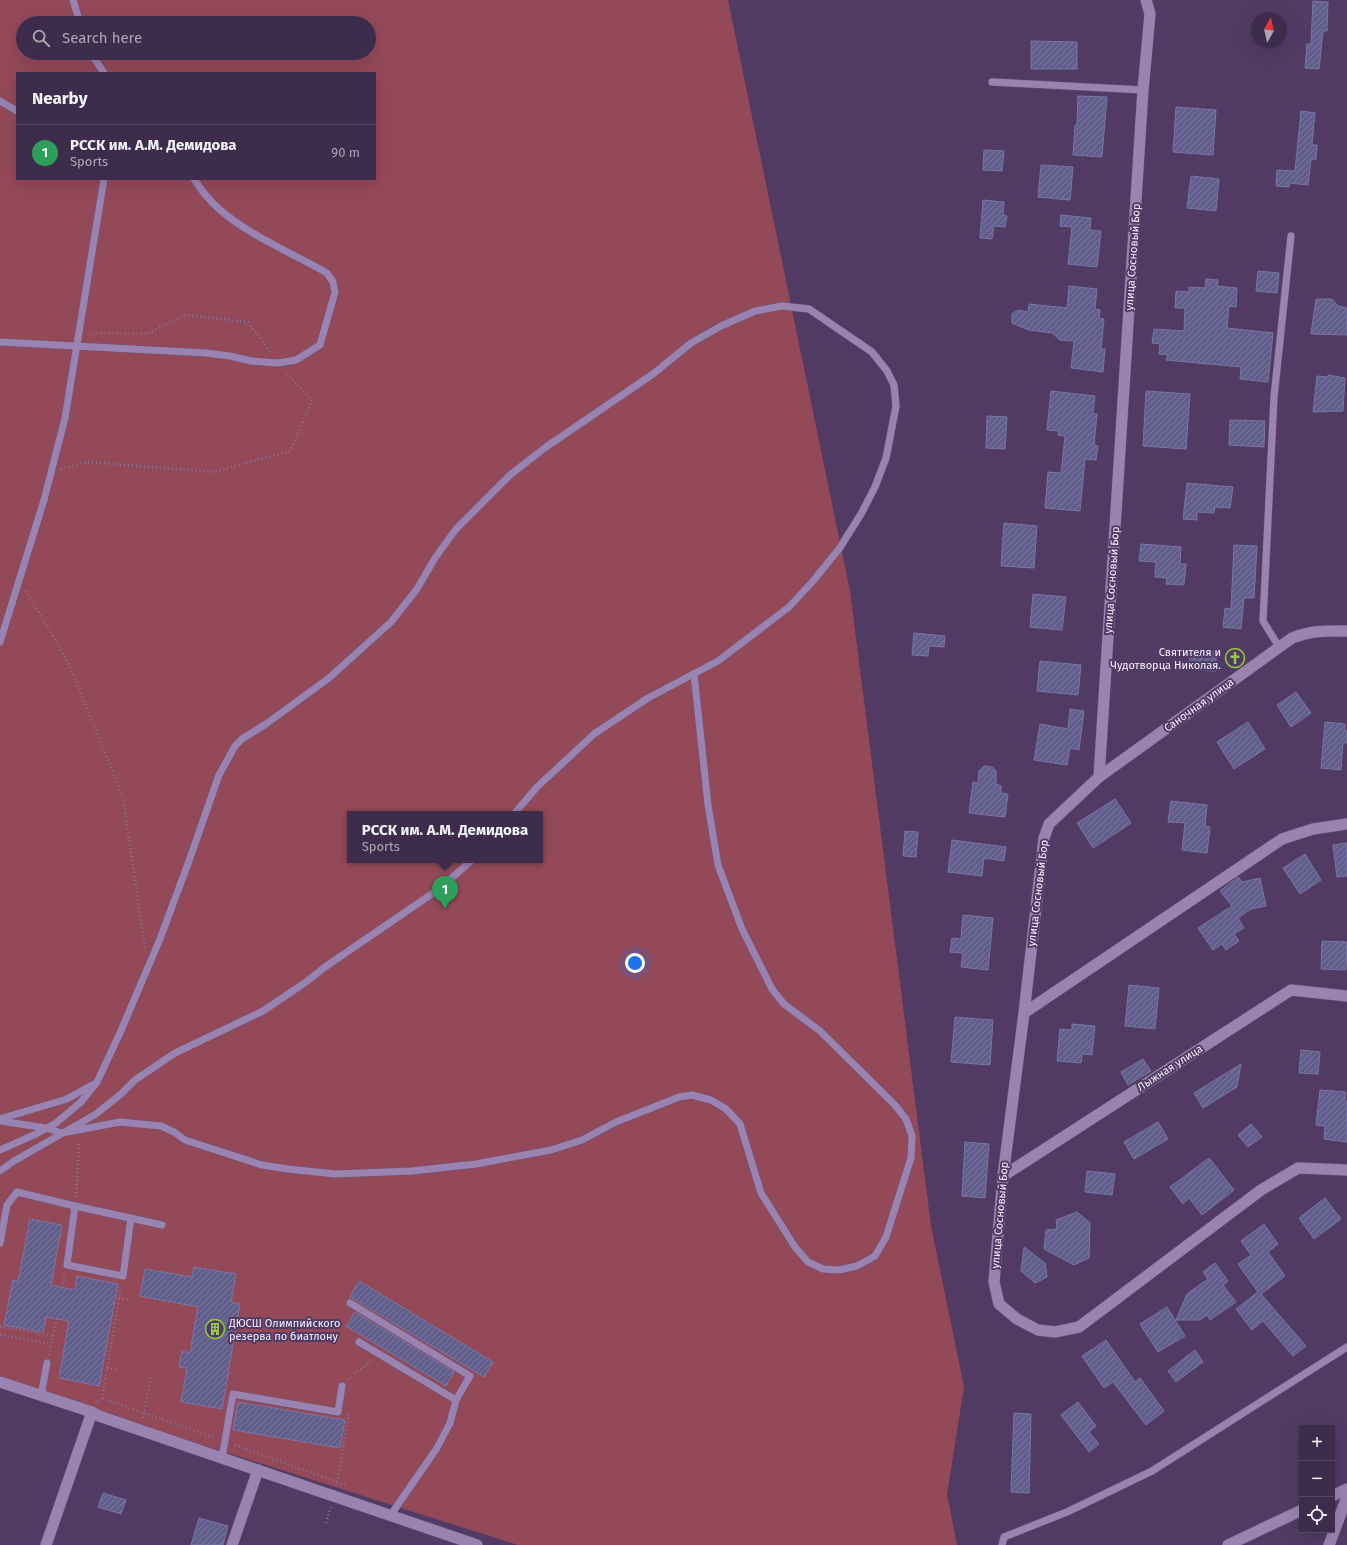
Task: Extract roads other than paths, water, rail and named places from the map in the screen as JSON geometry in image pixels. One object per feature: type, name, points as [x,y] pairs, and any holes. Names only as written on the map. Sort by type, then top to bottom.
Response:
[{"type":"street","name":"улица Сосновый Бор","points":[[1146,0],[1150,14],[1143,90],[1099,776],[1049,824],[1044,838],[1024,1013],[1003,1176],[994,1282],[999,1304],[1017,1319],[1038,1330],[1055,1332],[1079,1327],[1261,1190],[1298,1168],[1347,1170]]},
{"type":"street","name":"Саночная улица","points":[[1099,776],[1292,638],[1305,633],[1321,630],[1347,631]]},
{"type":"street","points":[[1024,1013],[1282,839],[1313,829],[1347,824]]},
{"type":"street","name":"Лыжная улица","points":[[1003,1176],[1291,990],[1347,996]]},
{"type":"street","points":[[0,1382],[478,1545]]},
{"type":"street","points":[[46,1545],[95,1414]]},
{"type":"street","points":[[232,1545],[258,1470]]},
{"type":"street","points":[[1335,1495],[1347,1489]]},
{"type":"street","points":[[1329,1545],[1347,1497]]},
{"type":"street","points":[[1228,1545],[1299,1511]]},
{"type":"lane","points":[[73,0],[78,16]]},
{"type":"lane","points":[[96,60],[103,72]]},
{"type":"lane","points":[[992,82],[1143,90]]},
{"type":"lane","points":[[0,102],[16,110]]},
{"type":"lane","points":[[0,642],[20,580],[65,418],[104,180]]},
{"type":"lane","points":[[0,342],[206,353],[230,356],[251,361],[278,363],[296,360],[320,345],[335,292],[333,282],[327,273],[237,223],[205,195],[195,180]]},
{"type":"lane","points":[[1279,647],[1263,621],[1274,396],[1291,236]]},
{"type":"lane","points":[[0,1150],[18,1143],[56,1123],[81,1102],[97,1082],[148,968],[189,861],[219,775],[234,746],[242,738],[266,724],[329,678],[392,622],[417,589],[435,558],[456,529],[510,474],[546,447],[652,374],[691,343],[721,326],[755,311],[782,306],[809,309],[872,352],[887,371],[894,385],[896,406],[886,458],[876,487],[861,514],[839,549],[813,581],[789,607],[718,661],[648,698],[594,734],[537,788],[517,811]]},
{"type":"lane","points":[[0,1120],[46,1128],[62,1133],[120,1122],[161,1126],[174,1132],[185,1140],[262,1165],[335,1174],[412,1171],[476,1164],[551,1150],[582,1140],[616,1122],[679,1097],[692,1095],[711,1100],[726,1109],[740,1124],[761,1193],[795,1247],[808,1262],[823,1269],[839,1270],[857,1266],[875,1256],[886,1237],[911,1158],[912,1136],[906,1119],[895,1105],[820,1030],[784,1004],[772,989],[742,928],[718,865],[708,805],[694,674]]},
{"type":"lane","points":[[0,1171],[25,1154],[96,1114],[121,1094],[135,1080],[175,1053],[263,1011],[439,890],[469,863]]},
{"type":"lane","points":[[0,1120],[68,1099],[97,1082]]},
{"type":"lane","points":[[18,1143],[25,1154]]},
{"type":"lane","points":[[0,1243],[6,1205],[17,1192],[162,1225]]},
{"type":"lane","points":[[75,1206],[67,1265],[123,1276],[131,1218]]},
{"type":"lane","points":[[350,1303],[470,1376],[456,1400],[450,1423],[437,1448],[390,1516]]},
{"type":"lane","points":[[358,1342],[456,1400]]},
{"type":"lane","points":[[1002,1545],[1004,1537],[1067,1512],[1152,1471],[1347,1347]]},
{"type":"lane","points":[[41,1396],[47,1363]]},
{"type":"lane","points":[[222,1458],[233,1394],[338,1412],[342,1386]]},
{"type":"place","name":"Святителя и Чудотворца Николая.","points":[[1235,658]]},
{"type":"place","name":"РССК им. А.М. Демидова","points":[[445,909]]},
{"type":"place","name":"ДЮСШ Олимпийского резерва по биатлону","points":[[215,1329]]}]
